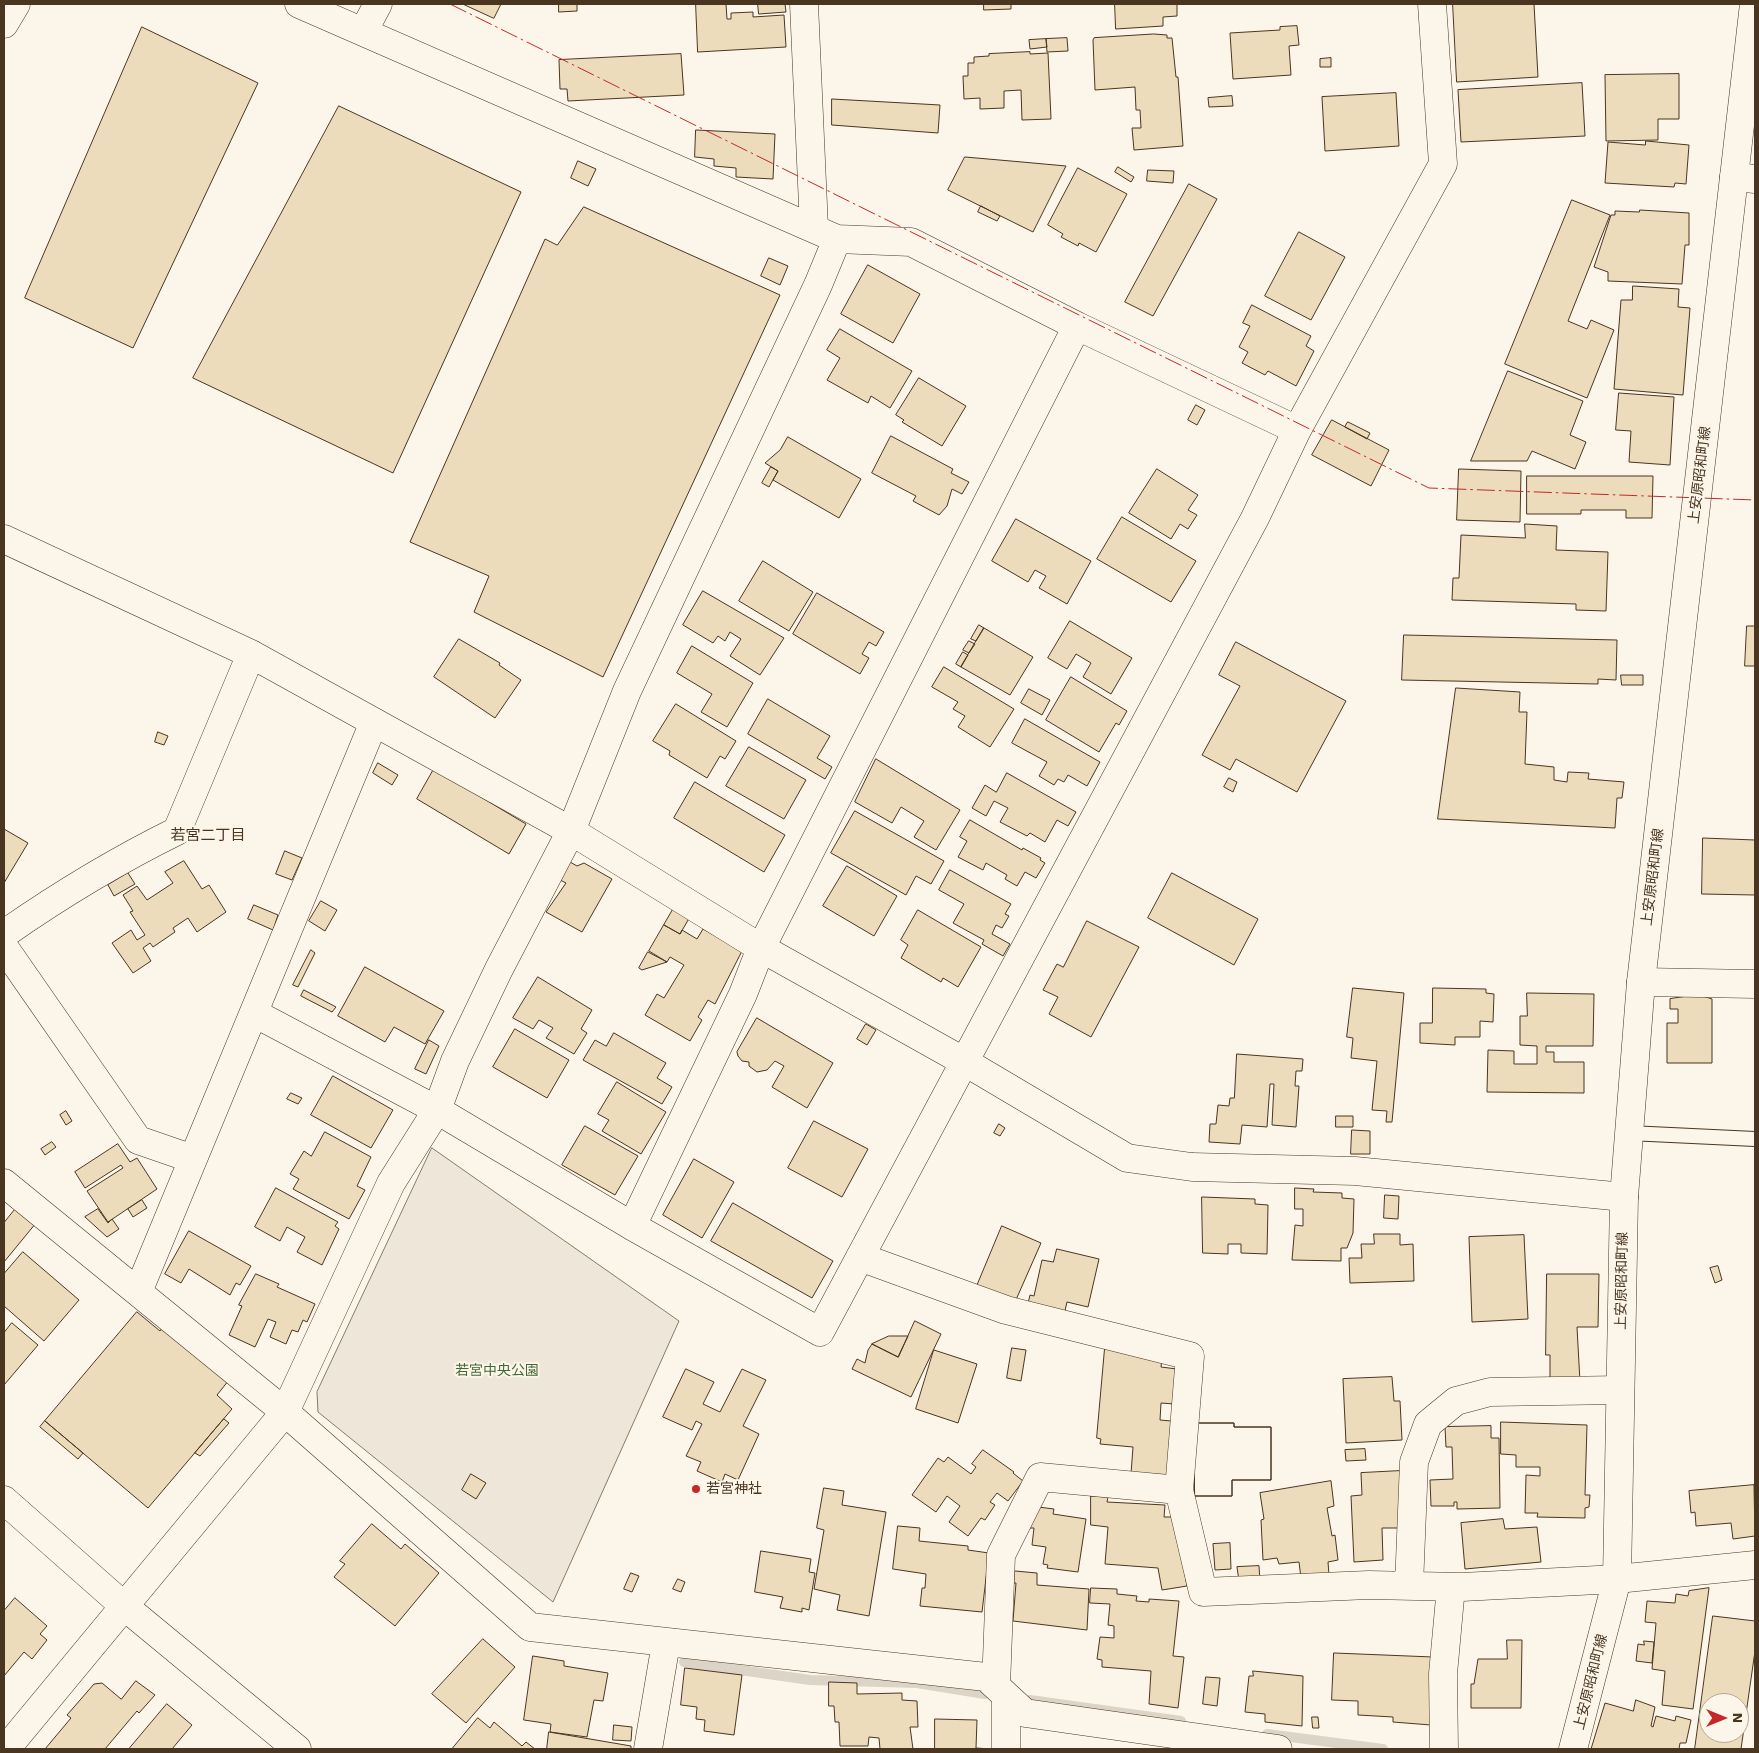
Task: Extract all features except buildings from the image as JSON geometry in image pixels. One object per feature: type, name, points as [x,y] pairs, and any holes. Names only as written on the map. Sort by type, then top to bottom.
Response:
[{"type":"street","points":[[4,24],[16,4]]},
{"type":"street","points":[[299,4],[825,234],[911,242],[1077,326],[1297,430]]},
{"type":"street","points":[[363,32],[378,4]]},
{"type":"street","points":[[6,1749],[285,1412],[391,1182],[437,1110],[455,1060],[571,831],[626,691],[818,284],[825,234],[804,4]]},
{"type":"street","points":[[254,1013],[437,1110],[632,1226],[820,1332],[1251,527],[1297,430],[1443,164],[1432,4]]},
{"type":"street","name":"上安原昭和町線","points":[[1574,1749],[1617,1579],[1624,1197],[1641,982],[1745,178],[1754,4]]},
{"type":"street","points":[[632,1226],[743,994],[761,948],[1077,326]]},
{"type":"street","points":[[4,539],[251,654],[571,831],[761,948],[965,1062],[1127,1158],[1192,1167],[1355,1171],[1624,1197]]},
{"type":"street","points":[[4,934],[60,895],[119,859],[177,831],[251,654]]},
{"type":"street","points":[[138,1292],[374,722]]},
{"type":"street","points":[[4,947],[138,1140],[193,1160]]},
{"type":"street","points":[[1641,982],[1755,984]]},
{"type":"street","points":[[4,1183],[285,1412],[530,1627],[986,1677],[1025,1713],[1278,1749]]},
{"type":"street","points":[[860,1257],[1006,1310],[1190,1356],[1179,1490],[1203,1592],[1369,1585],[1451,1587],[1617,1579],[1755,1565]]},
{"type":"street","points":[[1409,1586],[1414,1462],[1428,1424],[1456,1400],[1490,1392],[1620,1390]]},
{"type":"street","points":[[1006,1749],[1001,1691],[1001,1555],[1040,1477],[1179,1490]]},
{"type":"street","points":[[4,1500],[124,1606],[297,1749]]},
{"type":"street","points":[[1444,1749],[1443,1674],[1451,1587]]},
{"type":"street","points":[[648,1749],[666,1643]]},
{"type":"lane","points":[[1629,1133],[1755,1139]]},
{"type":"green space","name":"若宮中央公園","points":[[432,1148],[679,1321],[553,1602],[318,1412],[317,1392]]},
{"type":"waterway","points":[[684,1662],[810,1680],[917,1683],[985,1694]]},
{"type":"waterway","points":[[1030,1700],[1181,1721]]},
{"type":"waterway","points":[[1267,1734],[1383,1749]]},
{"type":"power","points":[[450,4],[1429,488],[1755,500]]},
{"type":"place","name":"若宮神社","points":[[696,1489]]},
{"type":"district","name":"若宮二丁目","points":[[208,836]]}]
